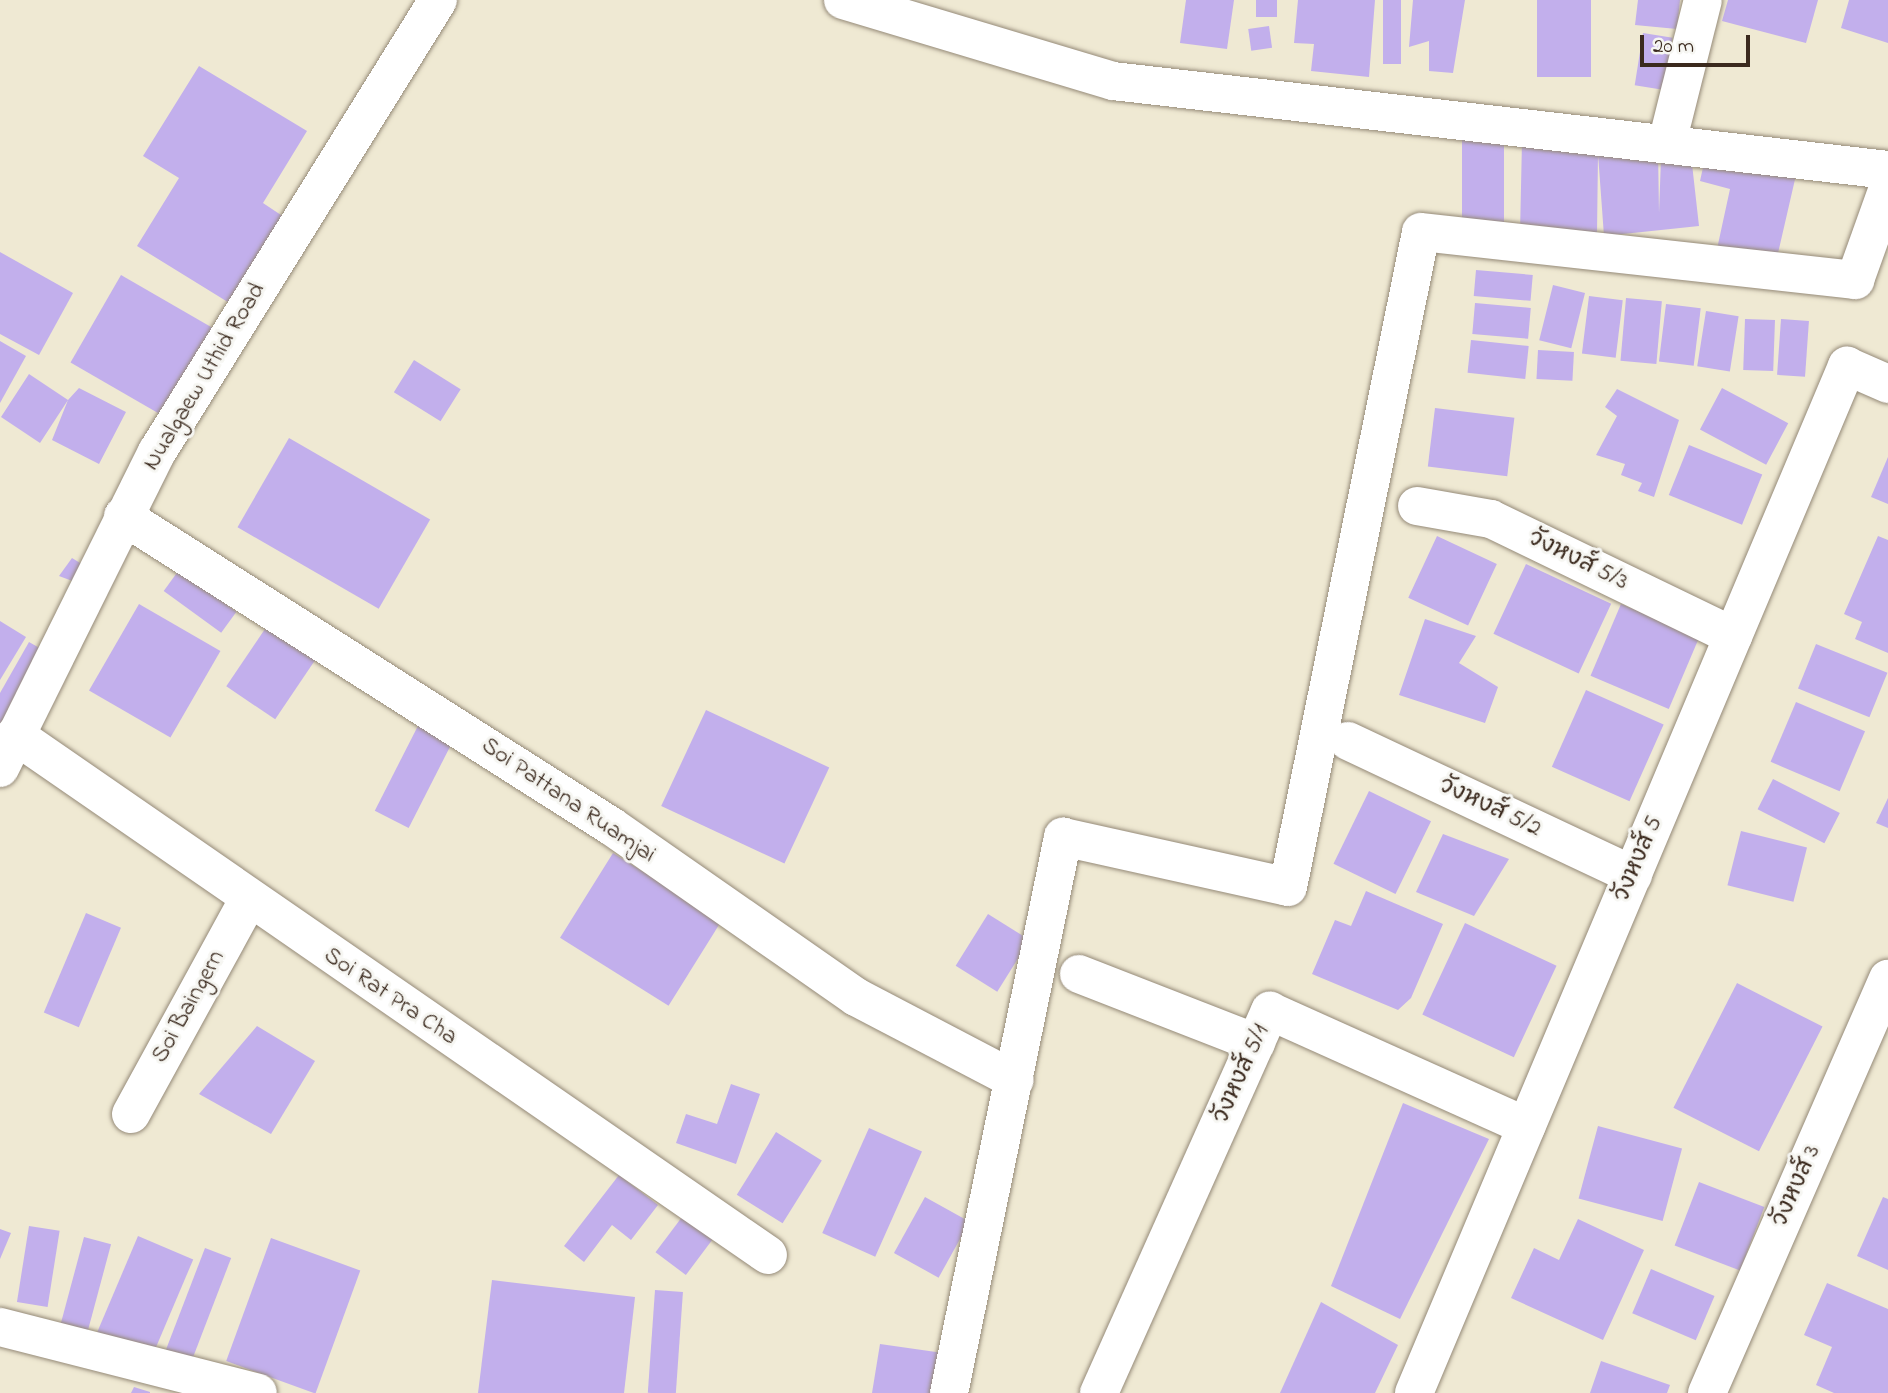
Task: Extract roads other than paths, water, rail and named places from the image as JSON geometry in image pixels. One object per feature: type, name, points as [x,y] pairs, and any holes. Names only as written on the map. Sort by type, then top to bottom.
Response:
[{"type":"street","name":"Nualgaew Uthid Road","points":[[7,752],[157,452],[438,0]]},
{"type":"street","points":[[843,0],[1113,80],[1888,170]]},
{"type":"street","points":[[1667,143],[1703,0]]},
{"type":"street","points":[[949,1393],[1015,1080],[1062,837],[1288,887],[1421,232],[1855,280],[1888,188]]},
{"type":"street","name":"วังหงส์ 5","points":[[1414,1393],[1847,366],[1888,384]]},
{"type":"street","name":"วังหงส์ 5/3","points":[[1417,506],[1491,519],[1733,636]]},
{"type":"street","name":"Soi Pattana Ruamjai","points":[[123,516],[611,826],[856,997],[1015,1080]]},
{"type":"street","name":"วังหงส์ 5/2","points":[[1348,741],[1633,875]]},
{"type":"street","name":"Soi Rat Pra Cha","points":[[7,752],[248,900],[768,1255]]},
{"type":"street","name":"Soi Baingern","points":[[131,1114],[248,900]]},
{"type":"street","points":[[1079,974],[1256,1043]]},
{"type":"street","name":"วังหงส์ 3","points":[[1707,1393],[1888,979]]},
{"type":"street","name":"วังหงส์ 5/1","points":[[1099,1393],[1270,1011],[1527,1126]]},
{"type":"street","points":[[0,1327],[190,1385],[258,1393]]}]
